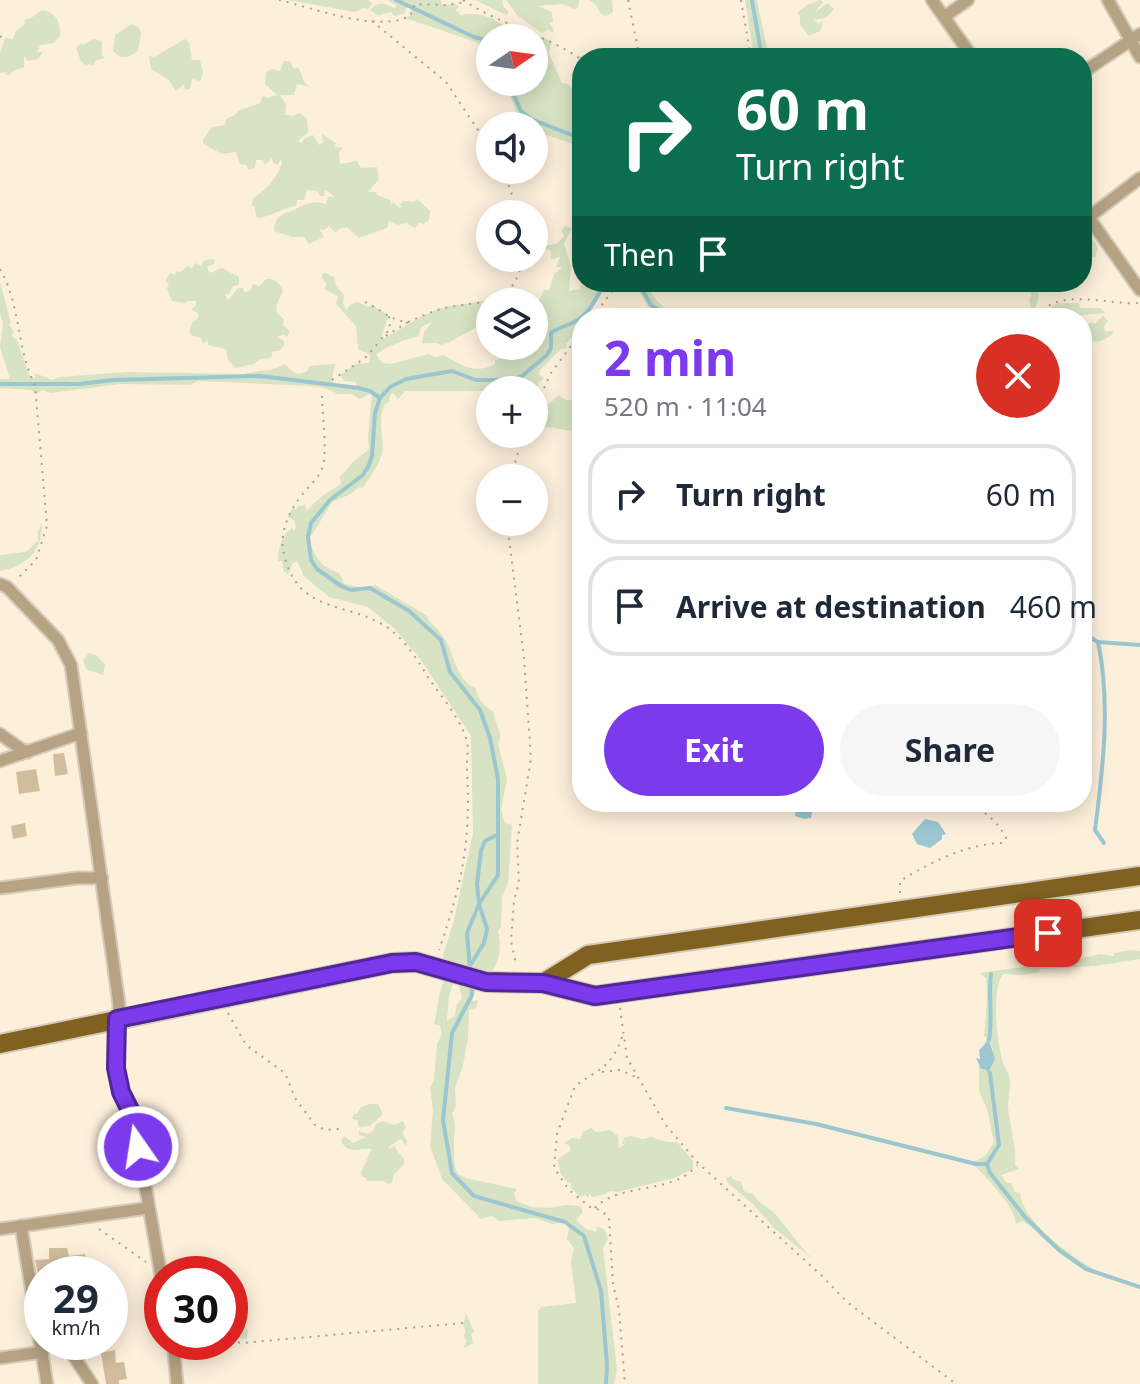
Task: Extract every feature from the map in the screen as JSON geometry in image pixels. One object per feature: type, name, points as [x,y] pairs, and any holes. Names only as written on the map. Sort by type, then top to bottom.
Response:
[{"type":"main road","points":[[543,983],[588,955],[1140,876]]},
{"type":"main road","points":[[0,1044],[392,963],[416,962],[486,982],[543,983],[595,996],[1140,920]]},
{"type":"street","points":[[932,0],[966,48]]},
{"type":"street","points":[[944,17],[968,0]]},
{"type":"street","points":[[1108,0],[1135,37],[1140,57]]},
{"type":"street","points":[[1092,66],[1135,37]]},
{"type":"street","points":[[1092,208],[1140,178]]},
{"type":"street","points":[[1092,222],[1140,290]]},
{"type":"street","points":[[3,586],[58,640],[71,665],[119,1004],[116,1068],[121,1092],[133,1116],[157,1256]]},
{"type":"street","points":[[0,761],[81,733]]},
{"type":"street","points":[[0,734],[29,752]]},
{"type":"street","points":[[0,888],[77,878],[102,878]]},
{"type":"street","points":[[0,1229],[148,1208]]},
{"type":"street","points":[[21,1226],[26,1256]]},
{"type":"street","points":[[0,1358],[24,1355]]},
{"type":"street","points":[[44,1360],[47,1384]]},
{"type":"street","points":[[76,1360],[92,1384]]},
{"type":"street","points":[[168,1384],[172,1360]]},
{"type":"street","points":[[175,1360],[177,1384]]},
{"type":"path","points":[[279,0],[333,14],[390,21],[410,16],[415,4],[447,5],[464,1],[572,54]]},
{"type":"path","points":[[628,0],[638,48]]},
{"type":"path","points":[[741,0],[749,48]]},
{"type":"path","points":[[370,20],[446,82],[476,127]]},
{"type":"path","points":[[387,31],[386,25],[390,21]]},
{"type":"path","points":[[0,36],[4,40]]},
{"type":"path","points":[[0,269],[10,285],[25,364],[35,385],[47,526],[36,560],[27,572],[3,586]]},
{"type":"path","points":[[381,339],[408,322],[442,308],[502,296],[515,286],[519,272]]},
{"type":"path","points":[[1044,308],[1053,302],[1106,299],[1126,304],[1140,302]]},
{"type":"path","points":[[365,302],[394,320],[408,322]]},
{"type":"path","points":[[332,380],[365,358],[390,329],[389,316]]},
{"type":"path","points":[[548,380],[572,345]]},
{"type":"path","points":[[322,396],[323,468],[287,517],[283,541],[291,571],[314,600],[381,623],[393,632],[418,660],[466,740],[469,821],[466,855],[438,967]]},
{"type":"path","points":[[509,536],[523,645],[531,759],[517,843],[519,883],[511,933],[520,983]]},
{"type":"path","points":[[900,912],[900,881],[956,853],[986,843],[1003,843],[1006,838],[1001,827],[984,812]]},
{"type":"path","points":[[619,992],[627,1058],[665,1124],[698,1163],[847,1302],[956,1384]]},
{"type":"path","points":[[222,998],[242,1040],[253,1052],[285,1073],[295,1098],[315,1125],[325,1130],[339,1129]]},
{"type":"path","points":[[598,1073],[613,1058],[622,1035]]},
{"type":"path","points":[[625,1384],[619,1310],[613,1284],[609,1217],[569,1190],[554,1168],[553,1159],[557,1134],[572,1091],[582,1080],[598,1073],[620,1070],[639,1078]]},
{"type":"path","points":[[594,1209],[607,1199],[686,1176],[698,1163]]},
{"type":"path","points":[[74,1219],[103,1231],[144,1263]]},
{"type":"path","points":[[248,1342],[463,1323]]},
{"type":"green space","points":[[288,0],[369,0],[373,4],[368,9],[355,12]]},
{"type":"green space","points":[[387,0],[441,0],[442,5],[455,4],[459,7],[455,10],[461,15],[478,14],[501,24],[476,24],[476,42],[406,18],[410,16],[412,7],[394,16],[391,12],[378,15],[370,10],[378,4],[397,6]]},
{"type":"green space","points":[[475,0],[503,0],[503,6],[509,12],[506,15]]},
{"type":"green space","points":[[506,0],[579,0],[578,8],[574,9],[562,4],[538,6],[552,12],[553,22],[549,23],[553,33],[548,29],[548,24],[529,24],[518,16]]},
{"type":"green space","points":[[589,0],[612,0],[613,12],[606,16],[600,13]]},
{"type":"green space","points":[[745,0],[757,0],[767,48],[752,48]]},
{"type":"green space","points":[[820,0],[823,2],[814,13],[828,3],[834,9],[826,18],[814,20],[823,22],[820,31],[809,36],[800,25],[797,13]]},
{"type":"green space","points":[[42,10],[57,18],[60,36],[53,43],[40,45],[37,52],[43,52],[38,59],[28,61],[24,56],[24,67],[8,76],[0,73],[0,54],[5,38],[13,39],[16,31],[25,24],[24,20]]},
{"type":"green space","points":[[132,24],[141,33],[138,51],[128,57],[120,57],[113,51],[115,35]]},
{"type":"green space","points":[[94,39],[102,41],[102,55],[105,58],[95,61],[93,66],[86,66],[76,48]]},
{"type":"green space","points":[[185,39],[189,43],[192,60],[200,60],[203,73],[200,81],[192,79],[190,89],[185,90],[184,84],[176,91],[169,80],[151,69],[149,56],[154,57]]},
{"type":"green space","points":[[548,40],[551,41],[549,54],[562,83],[572,89],[572,144],[548,136],[548,112],[517,112],[510,96],[548,96]]},
{"type":"green space","points":[[284,61],[290,61],[294,69],[298,67],[305,83],[311,87],[297,84],[294,95],[280,95],[286,104],[285,115],[300,113],[307,119],[308,132],[298,141],[302,143],[313,135],[319,145],[323,142],[322,134],[336,143],[335,147],[343,148],[339,152],[340,164],[357,161],[361,168],[377,167],[379,179],[368,192],[376,192],[390,200],[391,206],[393,202],[400,208],[403,201],[414,202],[417,199],[430,211],[429,220],[424,224],[419,222],[415,228],[406,223],[399,225],[389,221],[387,228],[359,238],[347,227],[336,233],[329,226],[319,229],[324,237],[309,244],[304,237],[274,231],[276,221],[284,214],[310,203],[325,204],[329,196],[336,198],[325,189],[324,196],[307,190],[304,200],[297,200],[296,206],[257,218],[254,206],[251,206],[254,197],[272,182],[282,161],[278,165],[273,163],[272,158],[265,165],[263,160],[256,160],[255,168],[248,170],[247,165],[240,164],[236,152],[222,154],[203,144],[203,140],[212,127],[225,125],[226,119],[238,111],[260,103],[263,95],[267,98],[277,95],[265,84],[266,72],[272,69],[280,71]]},
{"type":"green space","points":[[565,226],[572,228],[564,244],[571,267],[569,291],[599,292],[589,308],[572,308],[572,337],[566,344],[567,348],[561,349],[540,370],[542,376],[476,376],[476,391],[405,391],[398,399],[393,393],[390,395],[389,402],[382,410],[382,454],[376,467],[363,488],[359,487],[332,502],[308,537],[319,560],[339,573],[344,584],[363,588],[375,585],[426,615],[446,641],[459,672],[475,688],[482,702],[494,712],[507,779],[501,810],[505,823],[512,825],[508,883],[502,898],[498,958],[491,974],[472,995],[473,1001],[478,1000],[476,1008],[469,1010],[468,1037],[452,1114],[455,1124],[455,1166],[466,1178],[517,1189],[514,1193],[516,1201],[532,1207],[580,1206],[583,1212],[576,1220],[586,1229],[596,1232],[597,1226],[604,1229],[608,1239],[603,1248],[617,1370],[614,1384],[538,1384],[538,1311],[541,1307],[576,1303],[571,1262],[574,1248],[567,1239],[569,1227],[565,1222],[552,1224],[535,1218],[499,1221],[492,1216],[481,1219],[442,1179],[430,1146],[433,1110],[430,1088],[434,1080],[437,1044],[442,1034],[440,1026],[434,1024],[445,980],[453,983],[447,1021],[455,1016],[456,1006],[462,998],[458,982],[443,968],[443,955],[473,833],[471,736],[421,660],[395,629],[368,607],[329,597],[304,576],[297,561],[288,574],[282,561],[278,561],[283,538],[296,527],[294,520],[287,517],[293,508],[305,505],[307,511],[341,484],[340,477],[369,449],[372,393],[360,399],[352,394],[338,394],[311,386],[198,381],[190,385],[121,384],[50,393],[43,390],[36,394],[31,390],[0,388],[0,379],[10,379],[0,347],[3,324],[0,282],[9,324],[14,333],[11,336],[17,340],[30,377],[35,378],[35,373],[52,380],[128,372],[245,374],[275,369],[285,364],[300,374],[307,371],[309,366],[335,364],[332,380],[335,385],[357,388],[356,382],[344,381],[340,375],[356,364],[368,363],[369,354],[358,349],[356,326],[336,304],[338,296],[324,289],[327,284],[322,274],[326,273],[335,278],[336,286],[344,295],[346,310],[358,302],[368,307],[372,305],[389,316],[380,340],[436,310],[476,302],[475,328],[448,343],[422,343],[424,332],[432,322],[421,327],[419,336],[376,355],[382,363],[390,364],[429,354],[435,357],[443,355],[474,369],[495,364],[495,360],[548,360],[548,290],[554,274],[562,267],[556,267],[560,257],[551,259],[548,246],[556,244],[564,236],[561,231]]},
{"type":"green space","points":[[1092,238],[1098,248],[1095,257],[1092,257]]},
{"type":"green space","points":[[210,259],[215,260],[207,267],[210,273],[222,268],[239,277],[239,285],[233,286],[229,294],[225,294],[228,300],[238,288],[243,288],[244,292],[250,291],[253,284],[259,286],[266,279],[275,280],[281,286],[283,291],[276,306],[277,313],[290,331],[287,337],[284,334],[277,337],[284,341],[284,346],[279,351],[273,351],[271,358],[236,368],[228,360],[226,349],[208,345],[208,341],[203,343],[201,338],[191,335],[192,323],[199,317],[191,310],[196,301],[172,301],[167,288],[169,285],[165,281],[170,273],[175,275],[176,271],[180,272],[188,266],[192,269],[195,263],[201,266]]},
{"type":"green space","points":[[640,292],[650,292],[666,308],[649,307]]},
{"type":"green space","points":[[1030,292],[1038,292],[1035,308],[1031,308]]},
{"type":"green space","points":[[1058,303],[1079,303],[1080,308],[1049,308]]},
{"type":"green space","points":[[1092,308],[1100,308],[1106,313],[1092,314]]},
{"type":"green space","points":[[1103,315],[1108,321],[1105,331],[1113,331],[1112,335],[1092,342],[1092,323],[1095,324]]},
{"type":"green space","points":[[558,395],[572,400],[572,431],[548,427],[548,404]]},
{"type":"green space","points":[[42,524],[39,542],[31,556],[18,565],[0,571],[0,555],[26,552],[38,541]]},
{"type":"green space","points":[[89,653],[96,655],[105,665],[103,675],[86,669],[83,660]]},
{"type":"green space","points":[[1140,951],[1140,959],[1095,966],[1040,969],[1039,972],[1024,975],[1003,974],[996,1002],[1000,1051],[1010,1079],[1008,1107],[1015,1165],[1019,1169],[1001,1175],[1007,1183],[1011,1183],[1015,1192],[1020,1193],[1031,1218],[1053,1241],[1104,1275],[1067,1257],[1026,1223],[1016,1224],[1005,1200],[972,1163],[985,1156],[994,1142],[987,1109],[979,1091],[979,1064],[981,1069],[993,1050],[990,1041],[983,1045],[987,1038],[984,1036],[987,985],[986,978],[979,973],[1042,964],[1051,959],[1069,958],[1070,961],[1100,954],[1114,956],[1114,953]]},
{"type":"green space","points":[[369,1104],[378,1104],[383,1114],[370,1126],[359,1127],[357,1120],[352,1119],[354,1114]]},
{"type":"green space","points":[[383,1121],[394,1125],[403,1121],[406,1128],[402,1132],[406,1146],[401,1139],[388,1147],[394,1146],[404,1162],[388,1184],[384,1181],[366,1181],[362,1176],[372,1149],[351,1150],[341,1141],[344,1136],[353,1143],[366,1137],[359,1135],[359,1131],[368,1134]]},
{"type":"green space","points":[[591,1128],[596,1132],[610,1130],[618,1136],[619,1148],[624,1145],[621,1141],[626,1143],[623,1138],[631,1136],[677,1142],[693,1161],[693,1169],[674,1178],[618,1192],[610,1191],[592,1197],[589,1193],[589,1198],[585,1195],[580,1197],[571,1187],[571,1182],[568,1183],[561,1174],[557,1160],[571,1150],[564,1143],[572,1138],[580,1139],[583,1132]]},
{"type":"green space","points":[[732,1176],[732,1179],[741,1182],[744,1191],[754,1195],[773,1212],[815,1261],[773,1227],[754,1205],[727,1182],[726,1178]]},
{"type":"green space","points":[[466,1313],[474,1332],[471,1334],[473,1343],[465,1348],[467,1341],[463,1336],[466,1331],[463,1325]]},
{"type":"water","points":[[795,812],[812,812],[811,818],[795,816]]},
{"type":"water","points":[[925,819],[938,822],[946,834],[930,848],[917,844],[912,834]]},
{"type":"water","points":[[989,1040],[995,1059],[988,1073],[981,1069],[976,1058],[980,1059],[979,1050]]},
{"type":"building","points":[[64,753],[68,774],[55,776],[53,754]]},
{"type":"building","points":[[36,769],[40,791],[19,794],[16,772]]},
{"type":"building","points":[[25,823],[27,836],[13,839],[11,826]]},
{"type":"building","points":[[49,1248],[67,1248],[69,1256],[49,1256]]},
{"type":"building","points":[[102,1360],[124,1362],[127,1379],[119,1380],[119,1384],[106,1384]]},
{"type":"waterway","points":[[396,0],[476,38]]},
{"type":"waterway","points":[[752,0],[760,48]]},
{"type":"waterway","points":[[514,96],[521,111],[531,119],[572,135]]},
{"type":"waterway","points":[[591,308],[600,292]]},
{"type":"waterway","points":[[644,292],[655,308]]},
{"type":"waterway","points":[[470,970],[467,933],[479,904],[498,875],[498,779],[490,738],[480,710],[450,672],[441,640],[409,611],[370,588],[351,590],[317,569],[311,560],[308,537],[311,523],[330,500],[363,475],[369,465],[375,413],[380,398],[390,387],[406,379],[452,371],[476,380],[513,380],[547,355],[551,348],[551,333],[572,323]]},
{"type":"waterway","points":[[0,384],[79,384],[113,380],[260,376],[359,388],[380,398]]},
{"type":"waterway","points":[[1092,639],[1098,642],[1140,645]]},
{"type":"waterway","points":[[1098,642],[1105,712],[1095,830],[1104,843]]},
{"type":"waterway","points":[[471,964],[484,943],[487,929],[477,884],[481,851],[485,841],[497,835]]},
{"type":"waterway","points":[[989,1040],[991,974]]},
{"type":"waterway","points":[[471,983],[472,995],[452,1033],[443,1120],[452,1173],[474,1196],[565,1222],[584,1236],[601,1291],[606,1384]]},
{"type":"waterway","points":[[990,1073],[999,1145],[987,1164],[990,1173],[1025,1217],[1059,1250],[1086,1269],[1140,1287]]},
{"type":"waterway","points":[[726,1108],[816,1124],[976,1164],[987,1164]]},
{"type":"route","points":[[138,1147],[133,1116],[121,1092],[116,1068],[117,1019],[392,963],[416,962],[486,982],[543,983],[595,996],[1048,933]]}]
